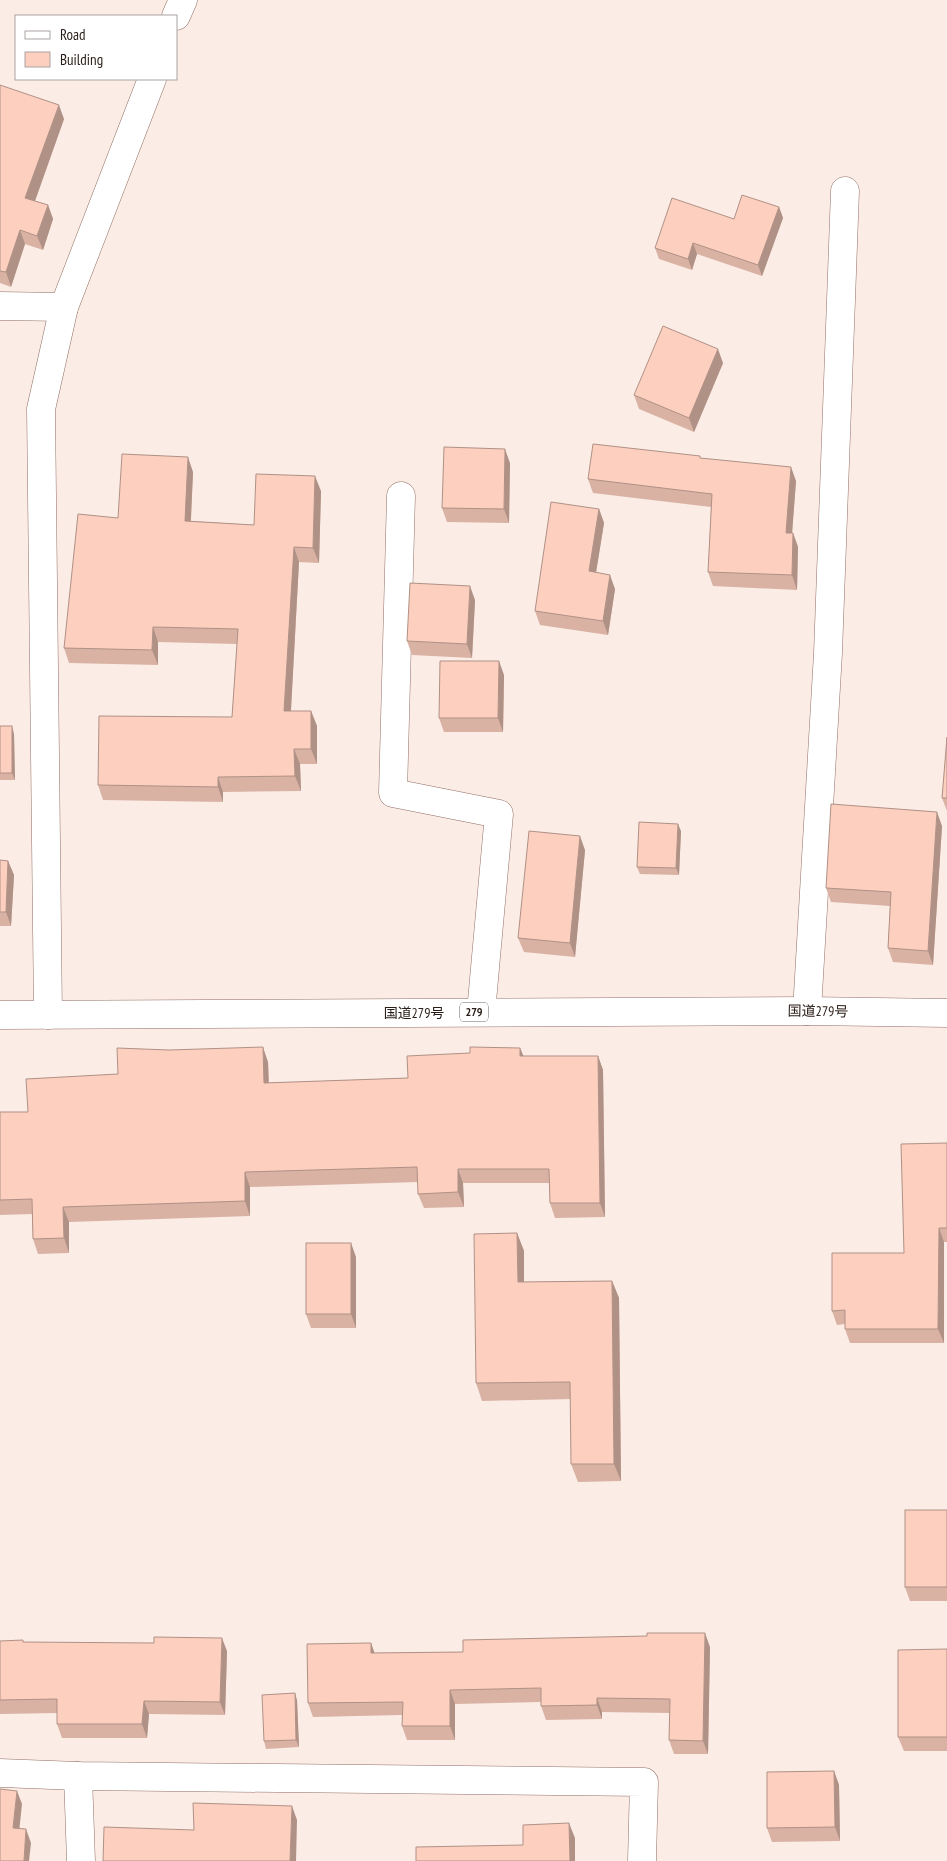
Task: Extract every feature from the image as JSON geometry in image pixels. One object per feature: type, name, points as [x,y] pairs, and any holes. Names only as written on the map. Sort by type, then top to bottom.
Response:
[{"type":"main road","points":[[176,15],[183,0]]},
{"type":"main road","points":[[48,1015],[41,409],[64,307],[152,80]]},
{"type":"main road","points":[[807,1011],[828,652],[845,191]]},
{"type":"main road","points":[[0,306],[64,307]]},
{"type":"main road","points":[[400,496],[393,793],[499,814],[482,1012]]},
{"type":"main road","name":"国道279号","points":[[0,1015],[807,1011],[947,1013]]},
{"type":"main road","points":[[0,1773],[78,1776],[644,1782],[642,1861]]},
{"type":"main road","points":[[78,1776],[81,1861]]},
{"type":"building","points":[[0,85],[59,105],[25,198],[48,205],[37,236],[20,230],[6,272],[0,271]]},
{"type":"building","points":[[742,195],[779,207],[758,265],[693,243],[688,259],[655,248],[672,198],[734,219]]},
{"type":"building","points":[[663,326],[718,349],[689,418],[634,395]]},
{"type":"building","points":[[593,444],[700,456],[700,458],[791,467],[786,533],[793,533],[792,575],[708,572],[712,494],[588,479]]},
{"type":"building","points":[[444,447],[505,449],[504,509],[442,508]]},
{"type":"building","points":[[122,454],[188,457],[185,521],[254,525],[256,474],[315,476],[313,548],[294,547],[284,711],[311,711],[311,749],[294,749],[295,776],[218,777],[218,787],[98,785],[99,716],[232,717],[238,629],[153,627],[152,650],[64,648],[78,514],[118,518]]},
{"type":"building","points":[[551,502],[599,509],[589,571],[610,575],[603,621],[535,611]]},
{"type":"building","points":[[410,583],[470,586],[467,644],[407,641]]},
{"type":"building","points":[[440,661],[499,661],[498,718],[439,718]]},
{"type":"building","points":[[0,726],[12,726],[12,773],[0,773]]},
{"type":"building","points":[[947,737],[947,798],[942,798]]},
{"type":"building","points":[[831,804],[937,812],[928,951],[888,948],[891,892],[826,888]]},
{"type":"building","points":[[639,822],[678,824],[676,868],[637,867]]},
{"type":"building","points":[[529,831],[580,836],[570,943],[518,938]]},
{"type":"building","points":[[0,860],[8,861],[6,912],[0,912]]},
{"type":"building","points":[[263,1047],[264,1083],[408,1078],[407,1056],[470,1053],[470,1047],[520,1048],[520,1056],[598,1056],[600,1203],[550,1203],[549,1169],[458,1169],[458,1192],[418,1194],[417,1167],[245,1172],[245,1201],[63,1207],[64,1238],[33,1239],[32,1199],[0,1200],[0,1112],[28,1112],[26,1079],[118,1074],[117,1048],[169,1050]]},
{"type":"building","points":[[947,1143],[947,1228],[939,1228],[938,1329],[845,1329],[845,1310],[832,1311],[832,1253],[904,1253],[901,1144]]},
{"type":"building","points":[[517,1233],[518,1282],[612,1281],[614,1464],[571,1464],[570,1382],[476,1383],[474,1234]]},
{"type":"building","points":[[306,1243],[351,1243],[351,1314],[306,1314]]},
{"type":"building","points":[[905,1510],[947,1510],[947,1587],[905,1587]]},
{"type":"building","points":[[647,1633],[705,1633],[703,1741],[669,1740],[670,1699],[597,1698],[597,1705],[541,1706],[541,1688],[450,1690],[450,1726],[402,1726],[403,1702],[308,1703],[307,1644],[371,1643],[371,1653],[463,1652],[463,1640],[647,1636]]},
{"type":"building","points":[[154,1637],[222,1638],[220,1702],[144,1701],[142,1724],[57,1724],[57,1699],[0,1700],[0,1641],[154,1643]]},
{"type":"building","points":[[947,1649],[947,1737],[898,1737],[898,1650]]},
{"type":"building","points":[[295,1693],[296,1740],[264,1741],[262,1695]]},
{"type":"building","points":[[834,1771],[835,1827],[767,1828],[767,1772]]},
{"type":"building","points":[[0,1789],[17,1791],[13,1828],[26,1829],[24,1861],[0,1861]]},
{"type":"building","points":[[193,1803],[292,1806],[290,1861],[103,1861],[104,1827],[194,1830]]},
{"type":"building","points":[[569,1823],[570,1861],[416,1861],[416,1847],[523,1845],[523,1825]]}]
